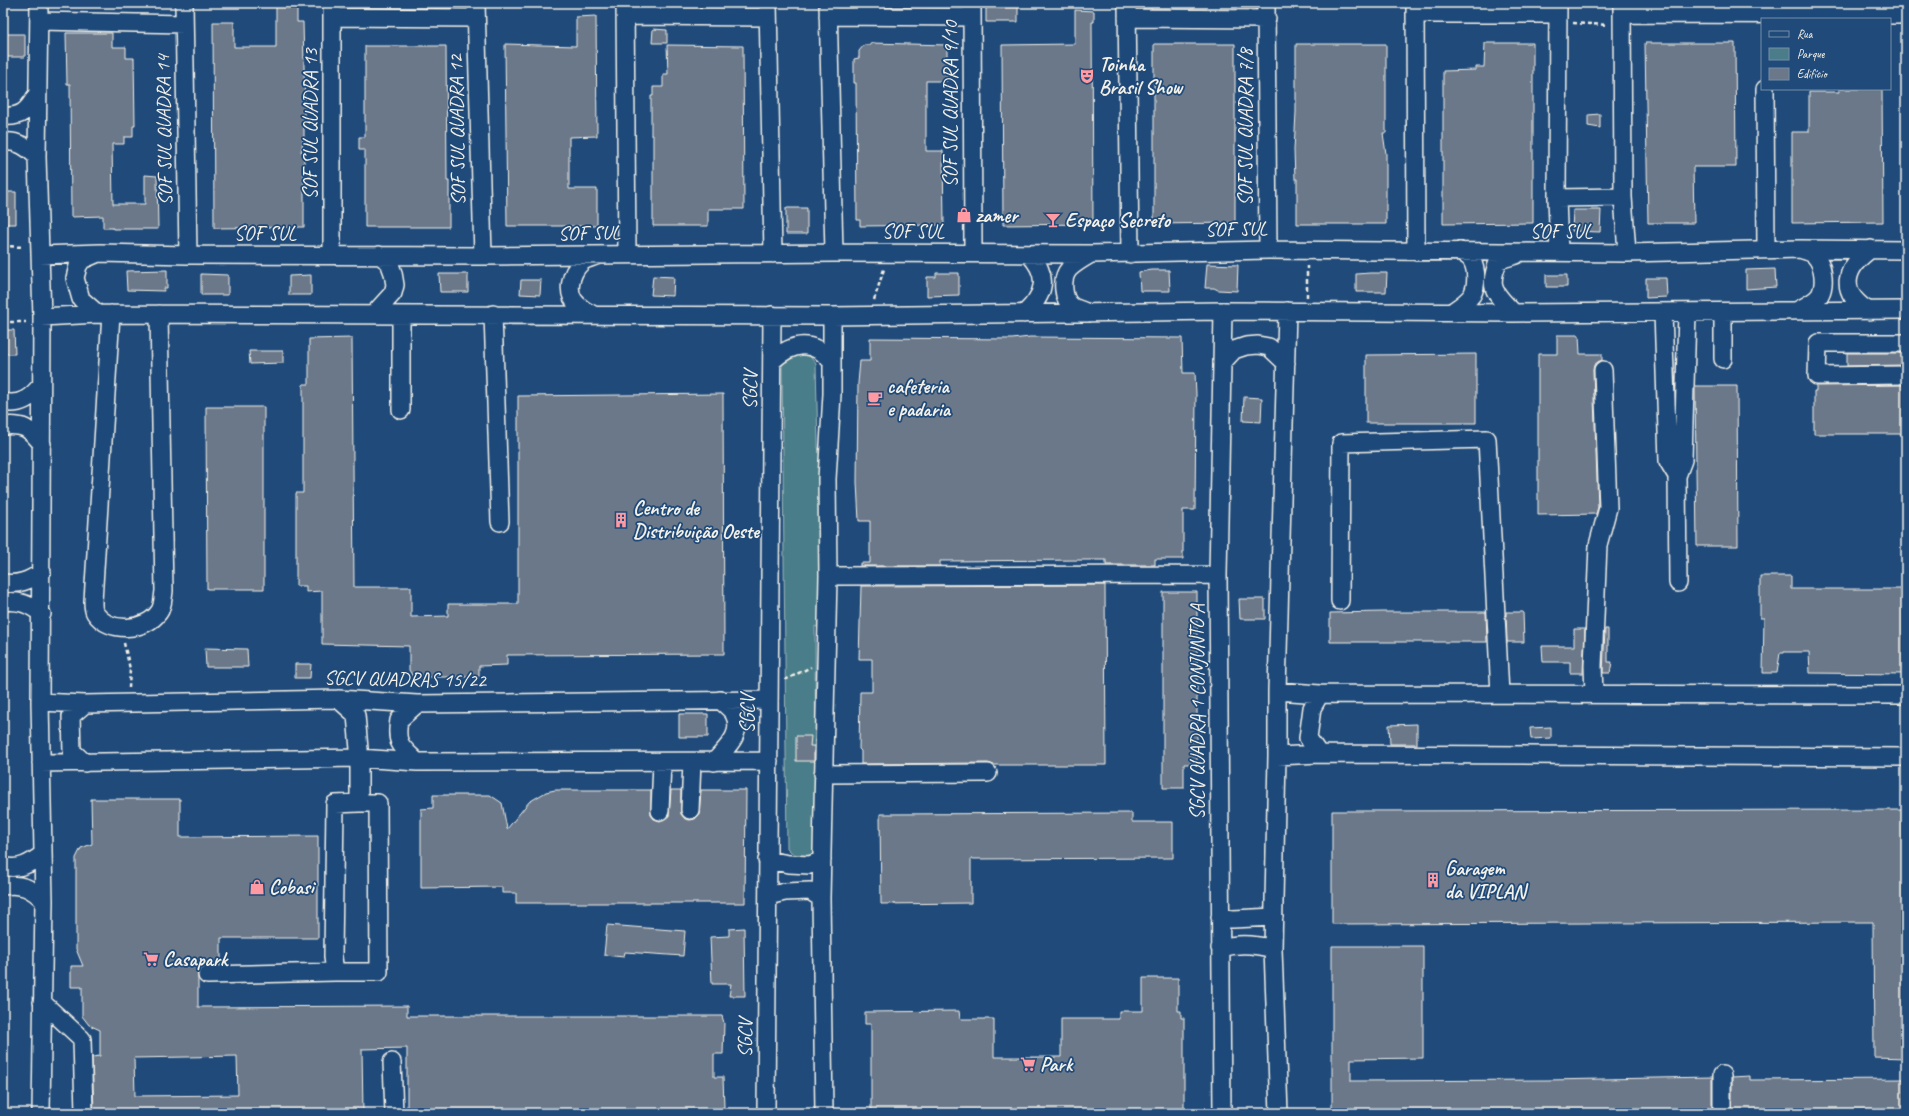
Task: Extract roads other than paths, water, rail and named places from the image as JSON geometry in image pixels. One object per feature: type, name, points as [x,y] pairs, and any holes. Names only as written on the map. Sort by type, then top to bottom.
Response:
[{"type":"street","points":[[39,3],[36,96],[42,320],[42,614],[40,702],[44,901],[41,1113]]},
{"type":"street","name":"SOF SUL QUADRA 14","points":[[184,3],[188,256]]},
{"type":"street","points":[[1416,252],[1415,9],[1558,13],[1557,198],[1559,252]]},
{"type":"street","name":"SOF SUL QUADRA 13","points":[[332,254],[332,10],[476,10]]},
{"type":"street","name":"SOF SUL QUADRA 12","points":[[476,10],[482,256]]},
{"type":"street","points":[[627,254],[626,10],[768,10],[773,254]]},
{"type":"street","points":[[834,253],[828,10],[972,10]]},
{"type":"street","name":"SOF SUL QUADRA 9/10","points":[[972,10],[972,253]]},
{"type":"street","points":[[1130,254],[1127,10],[1267,11]]},
{"type":"street","name":"SOF SUL QUADRA 7/8","points":[[1267,11],[1268,250]]},
{"type":"street","points":[[1627,253],[1623,197],[1622,14],[1764,12],[1906,15]]},
{"type":"street","points":[[39,21],[184,24]]},
{"type":"street","points":[[1764,90],[1766,249]]},
{"type":"street","points":[[3,116],[11,117],[22,114],[30,108],[36,96]]},
{"type":"street","points":[[3,142],[9,141],[20,144],[28,148],[37,157]]},
{"type":"street","points":[[1557,198],[1623,197]]},
{"type":"street","name":"SOF SUL","points":[[39,251],[188,256],[332,254],[482,256],[834,253],[1130,254],[1268,250],[1416,252],[1460,251],[1526,253],[1627,253],[1766,249],[1906,250]]},
{"type":"street","points":[[1796,311],[1814,300],[1820,294],[1823,285],[1820,263],[1814,255],[1800,249]]},
{"type":"street","points":[[1869,311],[1852,296],[1849,287],[1849,274],[1855,263],[1871,249]]},
{"type":"street","points":[[1452,312],[1466,302],[1472,294],[1475,286],[1475,272],[1472,260],[1460,251]]},
{"type":"street","points":[[100,253],[82,260],[78,266],[75,278],[81,299],[104,314]]},
{"type":"street","points":[[1514,313],[1499,298],[1492,285],[1495,270],[1499,260],[1526,253]]},
{"type":"street","points":[[1024,314],[1035,304],[1040,295],[1043,284],[1040,268],[1029,254]]},
{"type":"street","points":[[1088,313],[1072,306],[1066,297],[1064,287],[1065,278],[1069,269],[1090,254]]},
{"type":"street","points":[[372,315],[393,293],[395,285],[393,272],[389,262],[379,255]]},
{"type":"street","points":[[592,314],[577,305],[572,295],[571,283],[573,272],[583,261],[598,255]]},
{"type":"street","points":[[42,320],[104,314],[592,314],[869,316],[1223,311],[1514,313],[1906,310]]},
{"type":"street","name":"SGCV QUADRA 1 CONJUNTO A","points":[[1222,1113],[1218,575],[1223,311]]},
{"type":"street","points":[[1279,1113],[1273,949],[1277,691],[1287,311]]},
{"type":"street","points":[[1663,312],[1668,461],[1677,476]]},
{"type":"street","points":[[1678,583],[1677,476],[1683,460],[1687,312]]},
{"type":"street","points":[[1723,312],[1724,359]]},
{"type":"street","points":[[104,314],[92,601],[94,612],[102,621],[116,627],[133,627],[150,621],[160,610],[164,590],[159,314]]},
{"type":"street","points":[[493,314],[500,522]]},
{"type":"street","points":[[401,315],[401,410]]},
{"type":"street","name":"SGCV","points":[[766,1113],[772,315]]},
{"type":"street","points":[[824,1113],[821,898],[828,576],[827,479],[832,362],[832,316]]},
{"type":"street","points":[[1906,343],[1818,343],[1817,376],[1906,375]]},
{"type":"street","points":[[772,361],[783,351],[794,347],[806,346],[818,349],[832,362]]},
{"type":"street","points":[[1222,363],[1234,350],[1246,346],[1258,346],[1269,347],[1286,363]]},
{"type":"street","points":[[1594,694],[1593,666],[1598,545],[1608,508],[1603,370]]},
{"type":"street","points":[[3,402],[21,402],[33,396],[42,386]]},
{"type":"street","points":[[3,426],[15,425],[26,427],[42,444]]},
{"type":"street","points":[[1340,601],[1341,443],[1487,439],[1500,694]]},
{"type":"street","points":[[3,583],[15,584],[30,580],[42,572]]},
{"type":"street","points":[[828,576],[1218,575]]},
{"type":"street","points":[[3,602],[23,602],[42,614]]},
{"type":"street","points":[[1277,691],[1320,694],[1906,695]]},
{"type":"street","name":"SGCV QUADRAS 15/22","points":[[40,702],[85,704],[338,699],[417,704],[720,700],[769,694]]},
{"type":"street","points":[[1319,754],[1308,738],[1312,708],[1320,694]]},
{"type":"street","points":[[338,699],[356,715],[359,758],[359,803]]},
{"type":"street","points":[[714,762],[734,741],[737,728],[734,714],[720,700]]},
{"type":"street","points":[[85,704],[71,716],[72,751],[85,763]]},
{"type":"street","points":[[417,704],[399,720],[397,733],[400,746],[417,762]]},
{"type":"street","points":[[1277,756],[1319,754],[1906,757]]},
{"type":"street","points":[[41,763],[359,758],[417,762],[769,761]]},
{"type":"street","points":[[660,811],[662,762]]},
{"type":"street","points":[[690,810],[692,762]]},
{"type":"street","points":[[823,774],[988,773]]},
{"type":"street","points":[[207,975],[379,972],[378,803],[335,804],[335,972]]},
{"type":"street","points":[[3,866],[19,867],[29,864],[43,854]]},
{"type":"street","points":[[767,860],[789,864],[810,865],[822,860]]},
{"type":"street","points":[[3,886],[23,886],[34,890],[44,901]]},
{"type":"street","points":[[768,896],[785,892],[810,890],[821,898]]},
{"type":"street","points":[[1220,917],[1233,919],[1274,917]]},
{"type":"street","points":[[1220,948],[1232,945],[1258,944],[1273,949]]},
{"type":"street","points":[[42,1002],[82,1039],[84,1113]]},
{"type":"street","points":[[392,1062],[394,1113]]},
{"type":"street","points":[[1722,1075],[1722,1113]]},
{"type":"place","name":"Toinha Brasil Show","points":[[1087,76]]},
{"type":"place","name":"zamer","points":[[964,215]]},
{"type":"place","name":"Espaço Secreto","points":[[1053,220]]},
{"type":"place","name":"cafeteria e padaria","points":[[875,398]]},
{"type":"place","name":"Centro de Distribuição Oeste","points":[[621,520]]},
{"type":"place","name":"Garagem da VIPLAN","points":[[1433,880]]},
{"type":"place","name":"Cobasi","points":[[257,887]]},
{"type":"place","name":"Casapark","points":[[151,959]]},
{"type":"place","name":"Park","points":[[1028,1064]]}]
